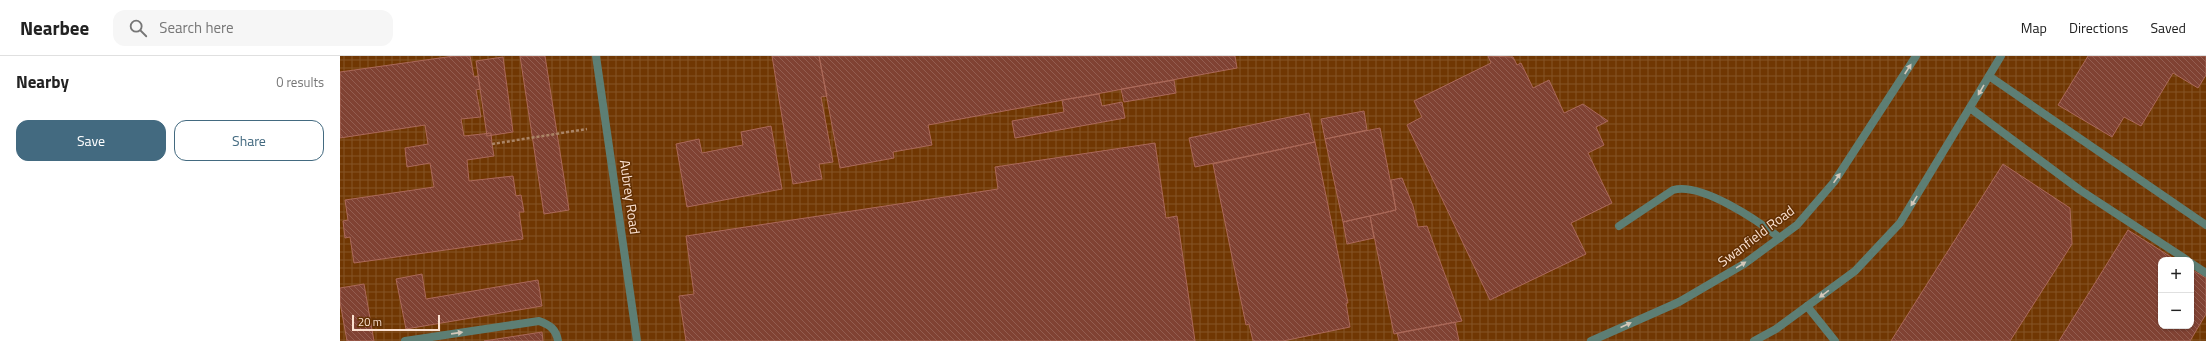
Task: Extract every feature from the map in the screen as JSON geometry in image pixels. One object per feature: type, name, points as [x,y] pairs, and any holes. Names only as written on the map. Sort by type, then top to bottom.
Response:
[{"type":"street","name":"Aubrey Road","points":[[596,56],[637,341]]},
{"type":"street","name":"Swanfield Road","points":[[1591,341],[1679,302],[1744,264],[1797,225],[1834,182],[1916,56]]},
{"type":"street","points":[[1754,341],[1776,329],[1855,271],[1900,223],[2001,56]]},
{"type":"street","points":[[1989,76],[2206,226]]},
{"type":"street","points":[[1970,108],[2080,190],[2182,257]]},
{"type":"street","points":[[1619,226],[1673,190],[1681,187],[1704,192],[1760,222],[1780,238]]},
{"type":"street","points":[[2194,265],[2206,273]]},
{"type":"street","points":[[1807,306],[1835,341]]},
{"type":"street","points":[[405,341],[538,321],[548,324],[553,328],[558,341]]},
{"type":"path","points":[[492,144],[607,126]]},
{"type":"shaded area","points":[[340,56],[2206,56],[2206,341],[340,341]]},
{"type":"building","points":[[454,56],[470,56],[474,77],[478,76],[480,89],[476,90],[481,117],[461,119],[464,136],[491,133],[494,156],[467,160],[469,181],[513,176],[516,196],[521,195],[524,212],[519,212],[523,239],[354,263],[350,237],[345,238],[343,221],[348,220],[345,200],[434,187],[430,163],[407,167],[405,148],[428,144],[425,125],[340,138],[340,72]]},
{"type":"building","points":[[520,56],[545,56],[569,210],[544,214]]},
{"type":"building","points":[[772,56],[819,56],[827,96],[821,97],[833,162],[819,164],[822,179],[793,184]]},
{"type":"building","points":[[819,56],[1235,56],[1237,68],[928,125],[932,145],[893,152],[894,158],[840,168]]},
{"type":"building","points":[[1488,56],[1513,57],[1517,65],[1521,63],[1533,88],[1549,80],[1564,113],[1583,104],[1608,121],[1596,127],[1604,145],[1588,153],[1612,203],[1571,223],[1586,254],[1490,300],[1407,125],[1422,117],[1414,101],[1491,63]]},
{"type":"building","points":[[2088,56],[2206,56],[2206,75],[2198,88],[2173,73],[2141,126],[2124,117],[2112,137],[2058,105]]},
{"type":"building","points":[[503,57],[513,132],[487,136],[476,61]]},
{"type":"building","points":[[1174,80],[1176,93],[1124,102],[1121,89]]},
{"type":"building","points":[[1099,94],[1102,106],[1122,102],[1125,118],[1015,138],[1012,121],[1064,112],[1062,100]]},
{"type":"building","points":[[1364,111],[1367,130],[1325,139],[1321,119]]},
{"type":"building","points":[[1309,113],[1315,142],[1195,167],[1189,138]]},
{"type":"building","points":[[771,126],[782,189],[687,207],[676,144],[699,139],[702,153],[743,145],[741,132]]},
{"type":"building","points":[[1380,128],[1396,210],[1343,222],[1325,139]]},
{"type":"building","points":[[1315,142],[1348,303],[1346,303],[1350,327],[1283,341],[1253,341],[1249,324],[1246,325],[1213,164]]},
{"type":"building","points":[[1155,143],[1166,218],[1177,216],[1195,341],[686,341],[679,296],[694,294],[686,236],[998,189],[995,167]]},
{"type":"building","points":[[2003,164],[2070,208],[2072,244],[2010,341],[1891,341]]},
{"type":"building","points":[[1402,178],[1413,206],[1418,227],[1427,226],[1462,321],[1394,334],[1370,216],[1396,210],[1391,180]]},
{"type":"building","points":[[1370,216],[1374,238],[1347,244],[1343,222]]},
{"type":"building","points":[[2128,230],[2171,257],[2158,257],[2158,329],[2194,329],[2194,271],[2206,278],[2206,314],[2190,341],[2059,341]]},
{"type":"building","points":[[422,274],[426,299],[538,280],[542,306],[406,329],[396,279]]},
{"type":"building","points":[[364,284],[374,341],[347,341],[340,302],[340,288]]},
{"type":"building","points":[[1455,322],[1459,341],[1399,341],[1397,333]]},
{"type":"building","points":[[542,332],[543,341],[484,341]]}]
